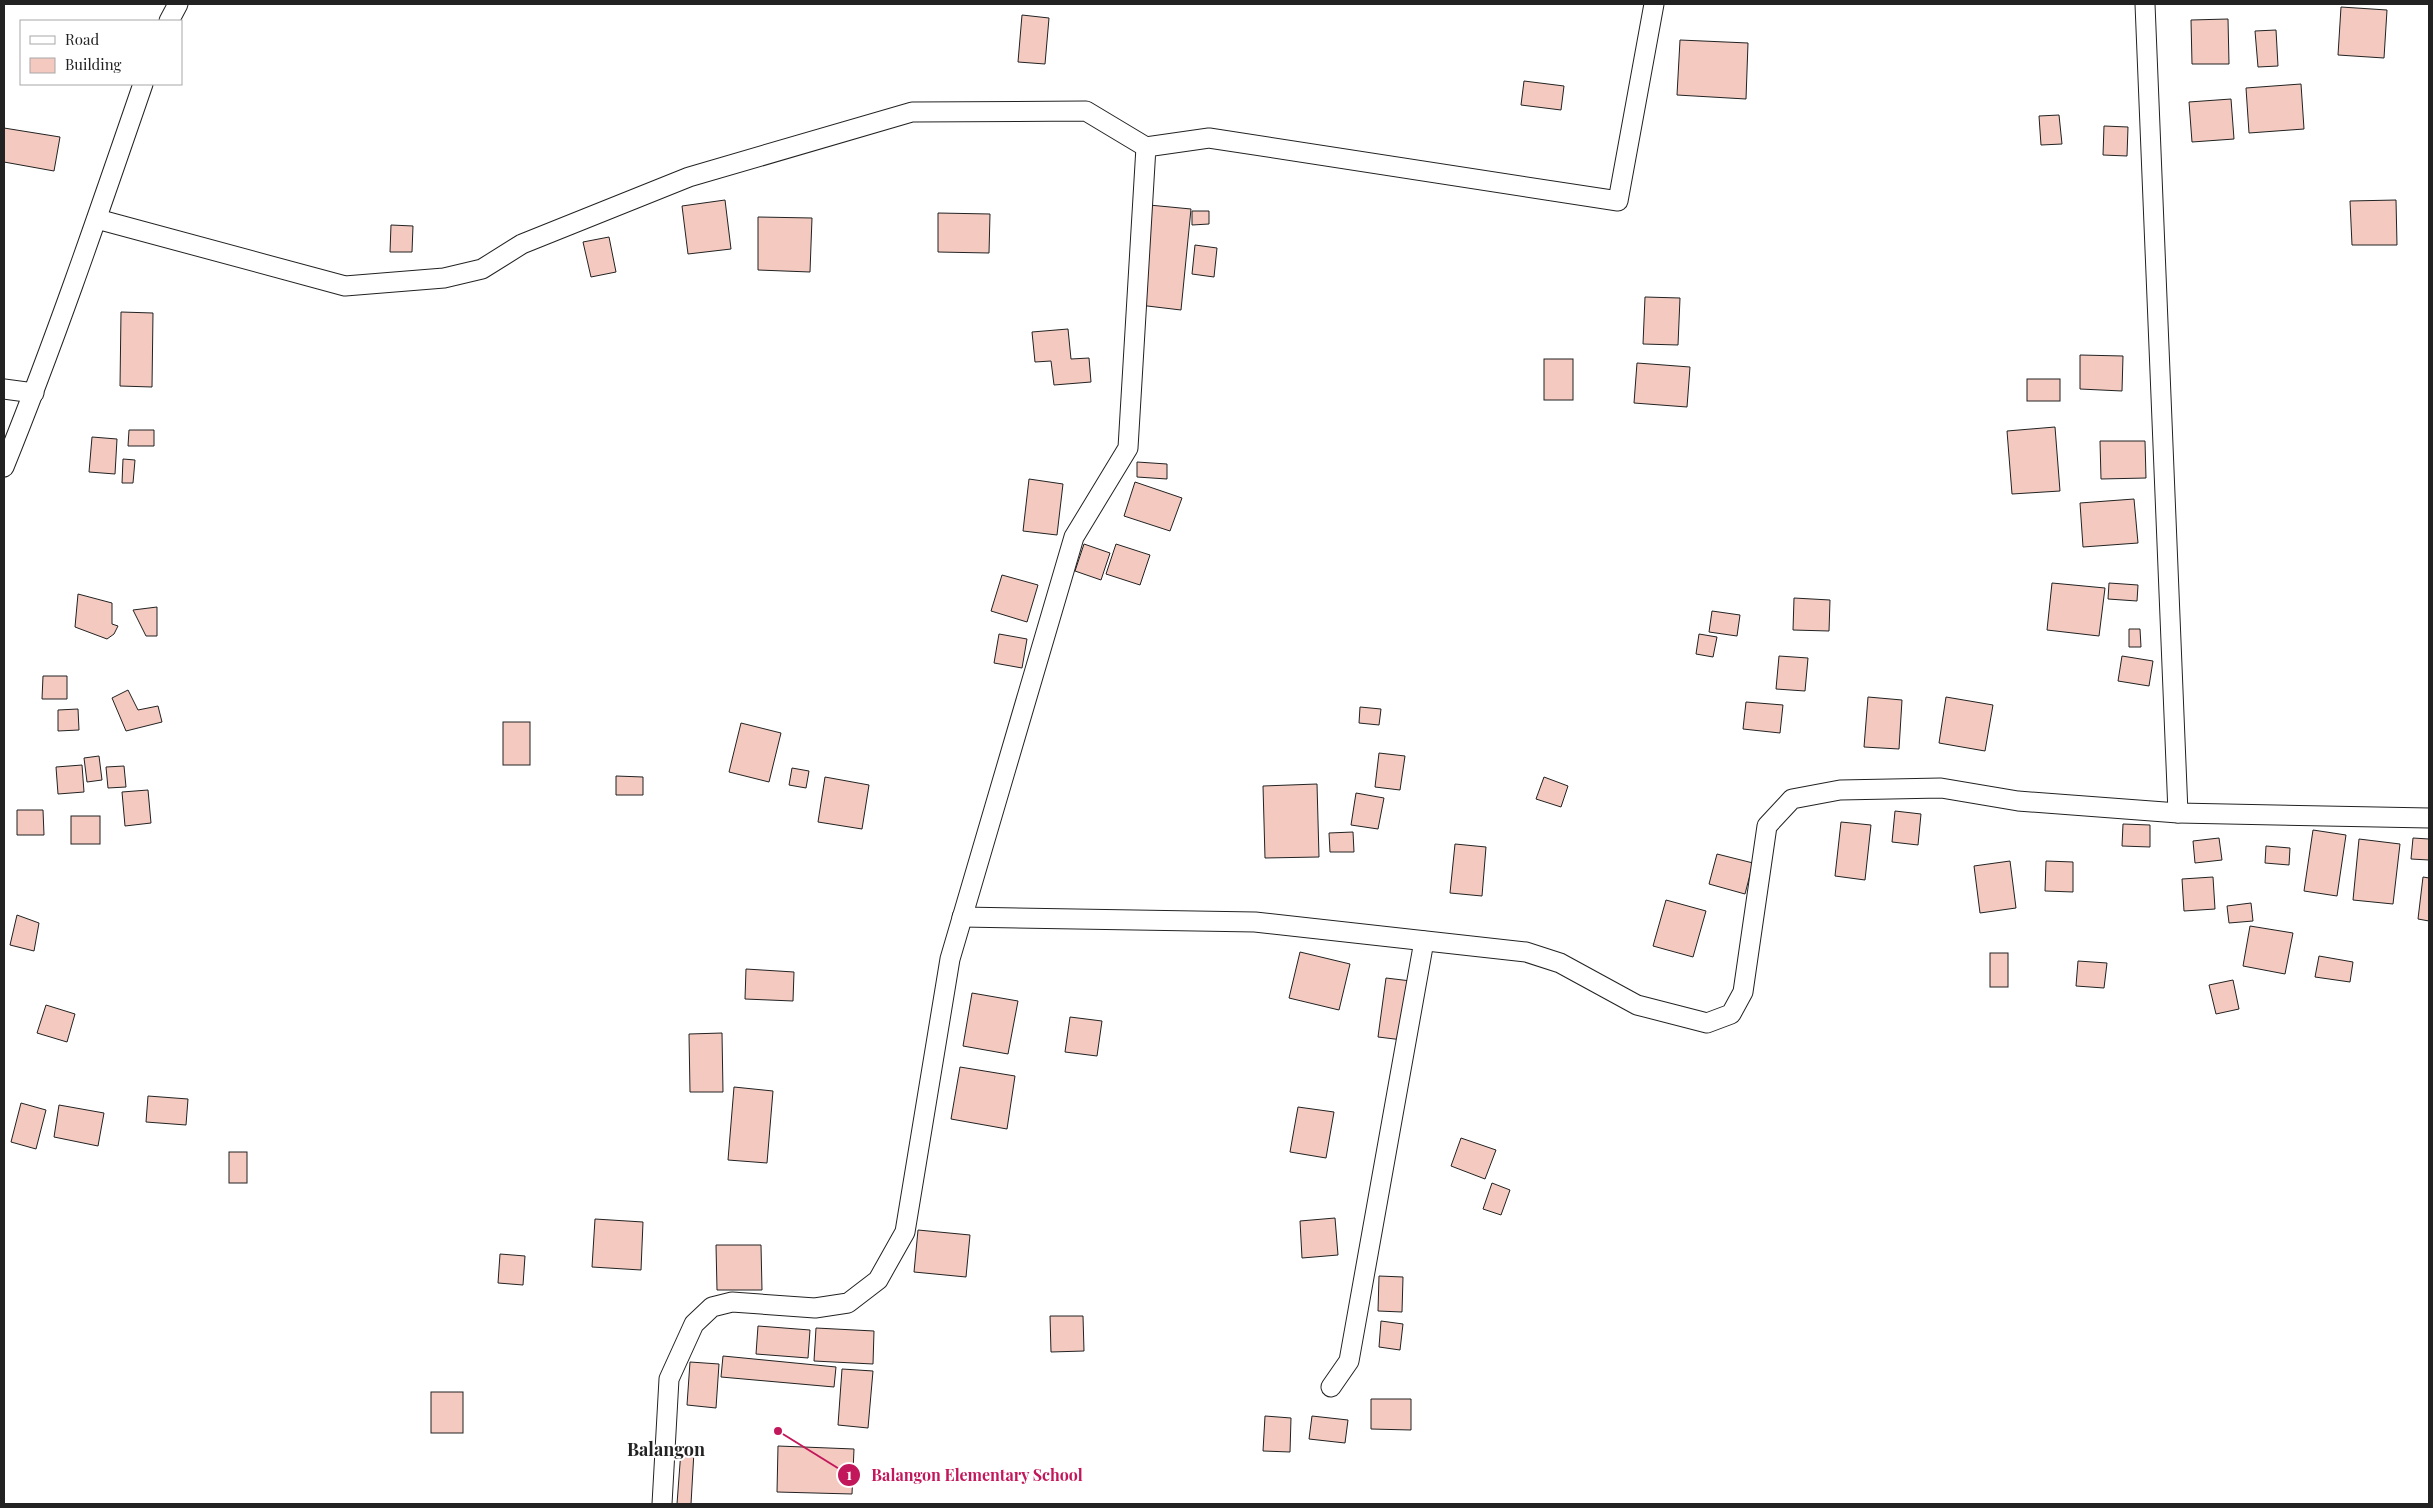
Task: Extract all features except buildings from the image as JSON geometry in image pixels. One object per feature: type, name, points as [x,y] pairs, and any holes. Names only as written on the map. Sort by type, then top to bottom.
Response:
[{"type":"street","points":[[169,20],[178,4]]},
{"type":"street","points":[[97,220],[345,286],[444,278],[482,269],[522,244],[689,177],[912,112],[1086,111],[1146,147],[1209,138],[1618,201],[1654,4]]},
{"type":"street","points":[[2145,4],[2178,813]]},
{"type":"street","points":[[4,467],[34,393],[97,220],[143,85]]},
{"type":"street","points":[[662,1504],[669,1379],[694,1324],[712,1307],[732,1302],[816,1308],[848,1304],[878,1280],[905,1232],[950,959],[1074,537],[1128,448],[1146,147]]},
{"type":"street","points":[[4,389],[34,393]]},
{"type":"street","points":[[962,917],[1255,922],[1526,952],[1560,963],[1637,1005],[1707,1023],[1731,1014],[1743,992],[1767,826],[1792,800],[1840,790],[1941,788],[2018,801],[2178,813],[2429,818]]},
{"type":"street","points":[[1331,1387],[1349,1361],[1424,941]]},
{"type":"place","name":"Balangon Elementary School","points":[[778,1431]]},
{"type":"district","name":"Balangon","points":[[666,1449]]}]
